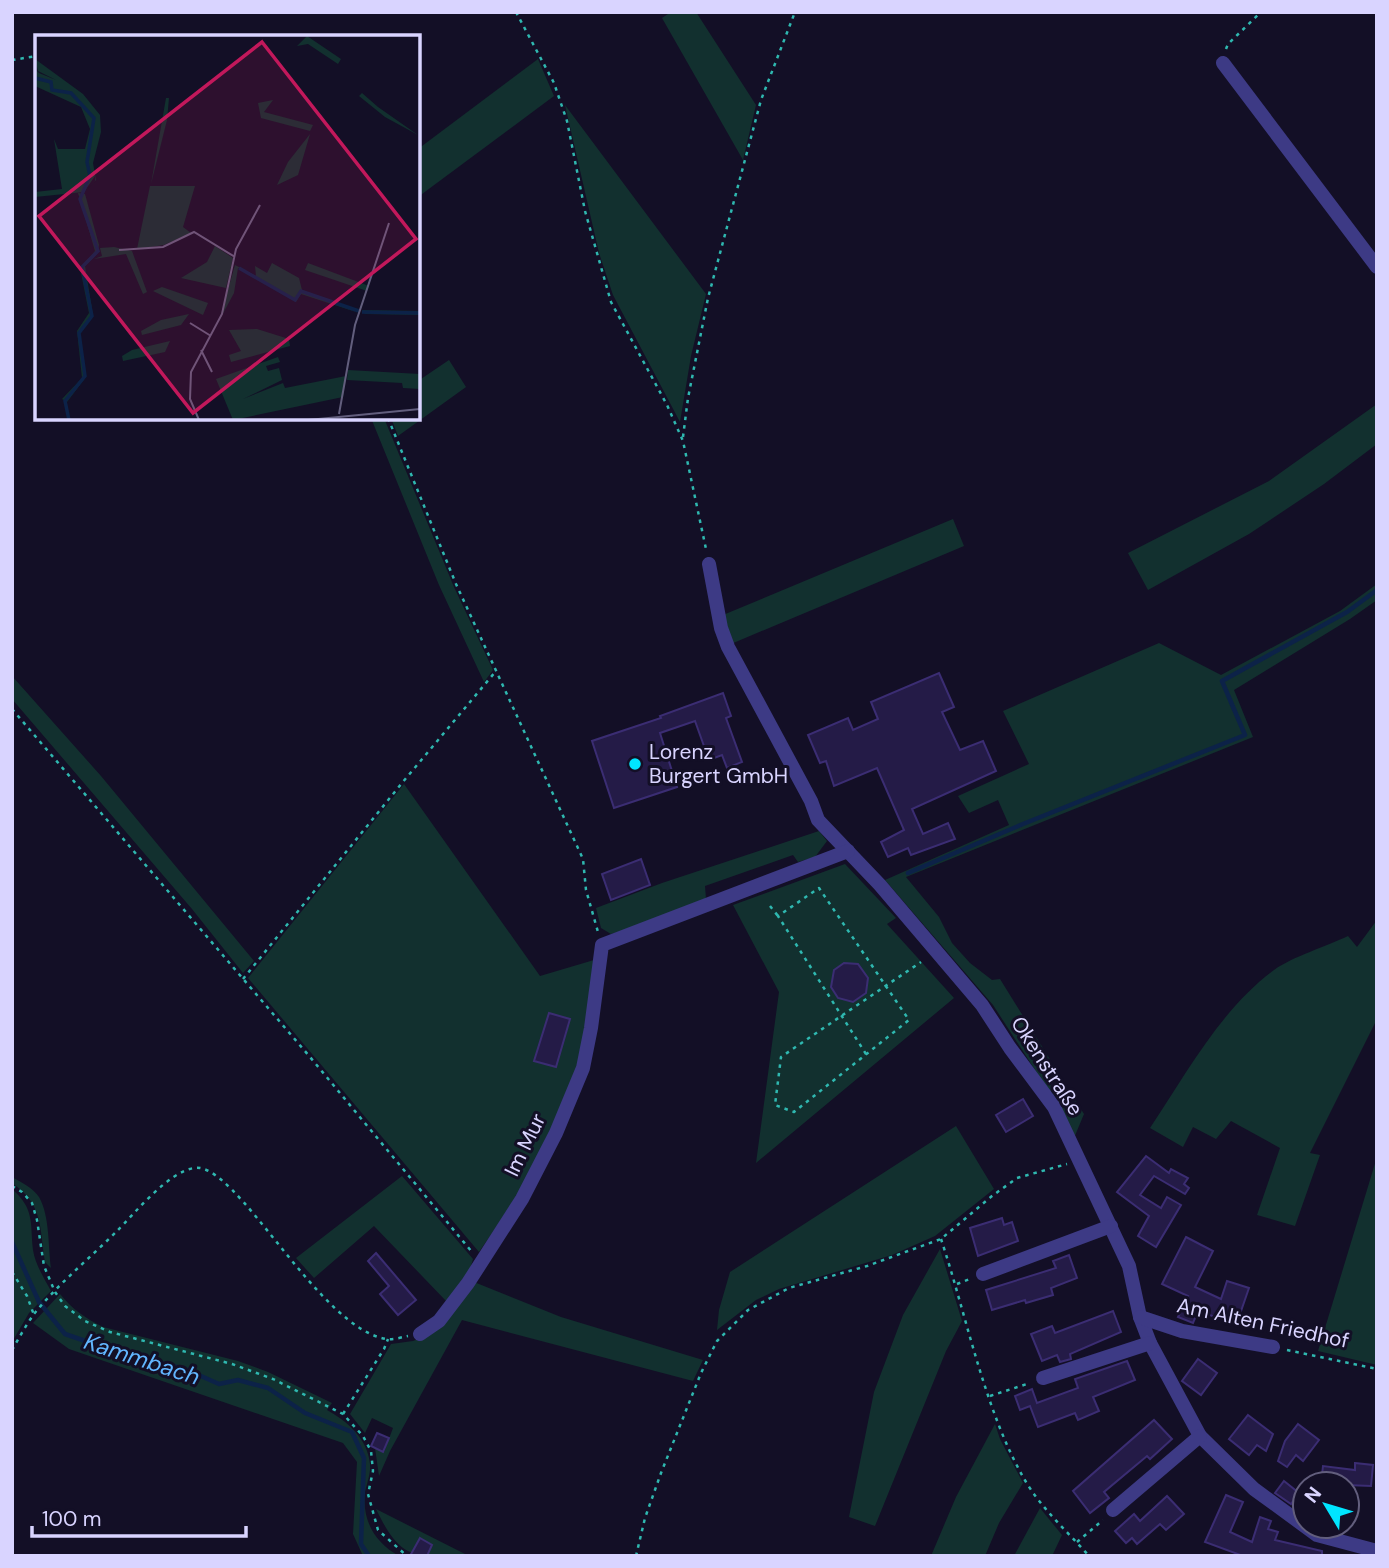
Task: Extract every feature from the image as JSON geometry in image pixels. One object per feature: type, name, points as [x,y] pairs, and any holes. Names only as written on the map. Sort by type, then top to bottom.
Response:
[{"type":"street","points":[[1223,63],[1377,267]]},
{"type":"street","name":"Okenstraße","points":[[709,564],[727,647],[811,801],[818,820],[982,1004],[1010,1048],[1054,1107],[1129,1266],[1140,1317],[1150,1343],[1200,1436],[1254,1489],[1317,1535],[1377,1551]]},
{"type":"street","points":[[602,945],[848,851]]},
{"type":"street","name":"Im Mur","points":[[420,1334],[439,1321],[481,1262],[522,1199],[556,1133],[583,1068],[602,945]]},
{"type":"street","points":[[983,1274],[1111,1226]]},
{"type":"street","name":"Am Alten Friedhof","points":[[1140,1317],[1182,1331],[1273,1347]]},
{"type":"street","points":[[1043,1378],[1150,1343]]},
{"type":"street","points":[[1113,1510],[1200,1436]]},
{"type":"path","points":[[516,12],[554,83],[567,121],[585,211],[611,302],[667,405],[683,441],[709,564]]},
{"type":"path","points":[[683,441],[688,398],[708,298],[761,100],[795,12]]},
{"type":"path","points":[[1223,63],[1228,44],[1261,12]]},
{"type":"path","points":[[12,60],[35,56]]},
{"type":"path","points":[[389,420],[456,584],[583,859],[586,890],[602,945]]},
{"type":"path","points":[[243,979],[496,671]]},
{"type":"path","points":[[12,709],[481,1262]]},
{"type":"path","points":[[778,916],[819,888],[886,986],[909,1020],[794,1112],[775,1105],[781,1057],[842,1016],[886,986],[921,962]]},
{"type":"path","points":[[770,906],[866,1054]]},
{"type":"path","points":[[636,1556],[657,1485],[701,1373],[716,1341],[732,1324],[748,1310],[789,1289],[941,1240],[1017,1178],[1080,1161]]},
{"type":"path","points":[[12,1350],[35,1313],[46,1301],[161,1188],[179,1174],[204,1167],[229,1186],[303,1276],[333,1307],[364,1329],[388,1339],[420,1334]]},
{"type":"path","points":[[12,1186],[32,1203],[44,1266],[55,1292],[65,1306],[85,1321],[110,1332],[232,1364],[273,1379],[343,1414],[363,1436],[371,1451],[373,1471],[368,1494],[378,1530],[407,1556]]},
{"type":"path","points":[[941,1240],[1004,1439],[1026,1482],[1043,1507],[1089,1556]]},
{"type":"path","points":[[12,1272],[35,1313]]},
{"type":"path","points":[[343,1414],[388,1339]]},
{"type":"path","name":"Am Alten Friedhof","points":[[1273,1347],[1377,1369]]},
{"type":"path","points":[[989,1396],[1043,1378]]},
{"type":"path","points":[[1077,1542],[1113,1510]]},
{"type":"green space","points":[[671,12],[696,12],[756,105],[743,160],[662,18]]},
{"type":"green space","points":[[538,59],[554,96],[420,196],[420,148]]},
{"type":"green space","points":[[565,105],[706,294],[691,356],[680,422],[613,295],[599,253]]},
{"type":"green space","points":[[449,360],[466,387],[398,436],[392,420],[420,420],[420,380]]},
{"type":"green space","points":[[1377,404],[1377,444],[1324,484],[1249,534],[1148,590],[1128,553],[1269,481]]},
{"type":"green space","points":[[372,420],[385,420],[454,587],[493,670],[484,682],[439,585]]},
{"type":"green space","points":[[953,519],[964,546],[731,644],[723,615]]},
{"type":"green space","points":[[1377,584],[1377,600],[1234,690],[1253,737],[906,877],[939,917],[952,943],[970,963],[992,980],[1000,979],[1084,1114],[1074,1138],[1037,1073],[993,1005],[885,880],[1009,825],[998,800],[969,813],[958,796],[1029,764],[1003,711],[1159,643],[1221,675],[1340,611]]},
{"type":"green space","points":[[12,676],[101,776],[254,961],[243,973],[192,909],[12,699]]},
{"type":"green space","points":[[404,784],[540,976],[594,960],[583,1049],[566,1100],[533,1168],[479,1252],[248,978]]},
{"type":"green space","points":[[819,831],[827,841],[815,857],[798,862],[793,855],[705,886],[706,899],[626,930],[611,934],[601,928],[596,908]]},
{"type":"green space","points":[[845,864],[896,918],[887,924],[954,998],[756,1163],[779,992],[733,905]]},
{"type":"green space","points":[[1377,920],[1377,1019],[1310,1153],[1320,1155],[1295,1226],[1257,1215],[1280,1148],[1231,1121],[1216,1139],[1193,1127],[1183,1147],[1150,1128],[1206,1043],[1255,986],[1281,965],[1348,936],[1357,947]]},
{"type":"green space","points":[[956,1126],[994,1189],[935,1236],[892,1255],[779,1289],[756,1300],[717,1330],[719,1310],[730,1272]]},
{"type":"green space","points":[[1377,1157],[1377,1365],[1318,1351]]},
{"type":"green space","points":[[402,1176],[473,1259],[469,1273],[448,1303],[374,1226],[314,1278],[296,1258]]},
{"type":"green space","points":[[12,1177],[34,1191],[43,1205],[51,1268],[45,1262],[35,1208],[12,1183]]},
{"type":"green space","points":[[12,1189],[28,1210],[34,1255],[51,1291],[29,1313],[12,1342]]},
{"type":"green space","points":[[940,1249],[962,1321],[946,1351],[875,1526],[849,1517],[874,1392],[903,1315]]},
{"type":"green space","points":[[474,1282],[561,1317],[703,1360],[693,1381],[462,1320],[379,1476],[375,1448],[384,1452],[393,1428],[372,1418],[365,1433],[350,1414],[391,1344],[426,1336]]},
{"type":"green space","points":[[60,1294],[79,1313],[103,1327],[238,1361],[268,1372],[332,1403],[327,1410],[355,1432],[368,1455],[370,1471],[365,1502],[368,1521],[376,1537],[399,1556],[363,1556],[353,1534],[357,1462],[343,1443],[69,1349],[33,1323]]},
{"type":"green space","points":[[995,1424],[1023,1483],[999,1523],[985,1556],[931,1556],[956,1497]]},
{"type":"green space","points":[[1040,1508],[1062,1535],[1052,1556],[1014,1556]]},
{"type":"green space","points":[[376,1509],[469,1556],[412,1553],[394,1539]]},
{"type":"building","points":[[939,673],[954,707],[942,712],[960,750],[983,741],[996,771],[912,809],[923,834],[948,823],[955,839],[911,855],[908,848],[888,857],[881,842],[904,830],[877,768],[834,786],[826,761],[820,763],[808,735],[848,718],[853,730],[878,719],[871,702]]},
{"type":"building","name":"Lorenz Burgert GmbH","points":[[723,693],[731,716],[726,718],[742,762],[727,768],[722,755],[709,760],[695,721],[660,733],[677,787],[614,808],[592,741],[661,718],[660,716]]},
{"type":"building","points":[[641,859],[650,885],[611,900],[602,874]]},
{"type":"building","points":[[844,963],[858,964],[868,978],[866,993],[853,1002],[838,998],[831,987],[834,970]]},
{"type":"building","points":[[549,1013],[570,1019],[556,1067],[534,1061]]},
{"type":"building","points":[[1023,1099],[1033,1116],[1006,1132],[996,1115]]},
{"type":"building","points":[[1146,1156],[1169,1173],[1171,1169],[1188,1178],[1184,1184],[1189,1188],[1185,1194],[1154,1176],[1140,1195],[1161,1208],[1167,1197],[1181,1205],[1156,1247],[1138,1236],[1149,1216],[1117,1192]]},
{"type":"building","points":[[1002,1218],[1004,1225],[1012,1222],[1018,1241],[978,1256],[970,1228]]},
{"type":"building","points":[[1186,1237],[1213,1251],[1195,1287],[1221,1299],[1227,1281],[1249,1288],[1241,1311],[1237,1310],[1233,1323],[1198,1311],[1193,1323],[1178,1317],[1188,1296],[1162,1284]]},
{"type":"building","points":[[376,1253],[416,1300],[398,1315],[380,1294],[389,1286],[368,1261]]},
{"type":"building","points":[[1069,1255],[1077,1278],[1051,1288],[1053,1295],[992,1310],[986,1290],[1056,1268],[1053,1261]]},
{"type":"building","points":[[1113,1311],[1121,1332],[1070,1354],[1071,1359],[1060,1362],[1057,1355],[1042,1361],[1031,1334],[1052,1326],[1055,1333]]},
{"type":"building","points":[[1198,1359],[1217,1373],[1201,1395],[1182,1381]]},
{"type":"building","points":[[1127,1361],[1135,1380],[1093,1397],[1099,1411],[1078,1420],[1075,1413],[1038,1427],[1030,1406],[1020,1410],[1015,1396],[1032,1389],[1037,1403],[1078,1388],[1075,1379]]},
{"type":"building","points":[[1248,1415],[1273,1434],[1266,1451],[1257,1445],[1249,1455],[1229,1439]]},
{"type":"building","points":[[1154,1420],[1172,1439],[1150,1459],[1147,1456],[1104,1492],[1109,1498],[1090,1513],[1073,1491]]},
{"type":"building","points":[[1298,1424],[1319,1440],[1303,1461],[1296,1455],[1287,1467],[1278,1461],[1285,1441]]},
{"type":"building","points":[[377,1433],[389,1438],[383,1452],[371,1446]]},
{"type":"building","points":[[1355,1463],[1373,1465],[1371,1486],[1361,1486],[1361,1470],[1355,1470]]},
{"type":"building","points":[[1323,1466],[1355,1470],[1323,1470]]},
{"type":"building","points":[[1284,1481],[1291,1487],[1291,1504],[1275,1493]]},
{"type":"building","points":[[1226,1495],[1243,1502],[1230,1532],[1252,1542],[1260,1517],[1271,1521],[1268,1529],[1278,1532],[1275,1540],[1322,1551],[1322,1556],[1243,1556],[1205,1542]]},
{"type":"building","points":[[1167,1496],[1184,1514],[1166,1530],[1160,1524],[1137,1544],[1132,1538],[1126,1543],[1115,1531],[1134,1514],[1140,1521]]},
{"type":"building","points":[[420,1538],[432,1545],[427,1556],[410,1556]]},
{"type":"waterway","points":[[908,873],[1245,735],[1222,681],[1347,612],[1377,590]]},
{"type":"waterway","name":"Kammbach","points":[[12,1242],[39,1302],[65,1334],[123,1354],[185,1369],[219,1384],[238,1380],[268,1388],[305,1413],[352,1432],[364,1458],[361,1544],[369,1556]]},
{"type":"place","name":"Lorenz Burgert GmbH","points":[[635,764]]}]
